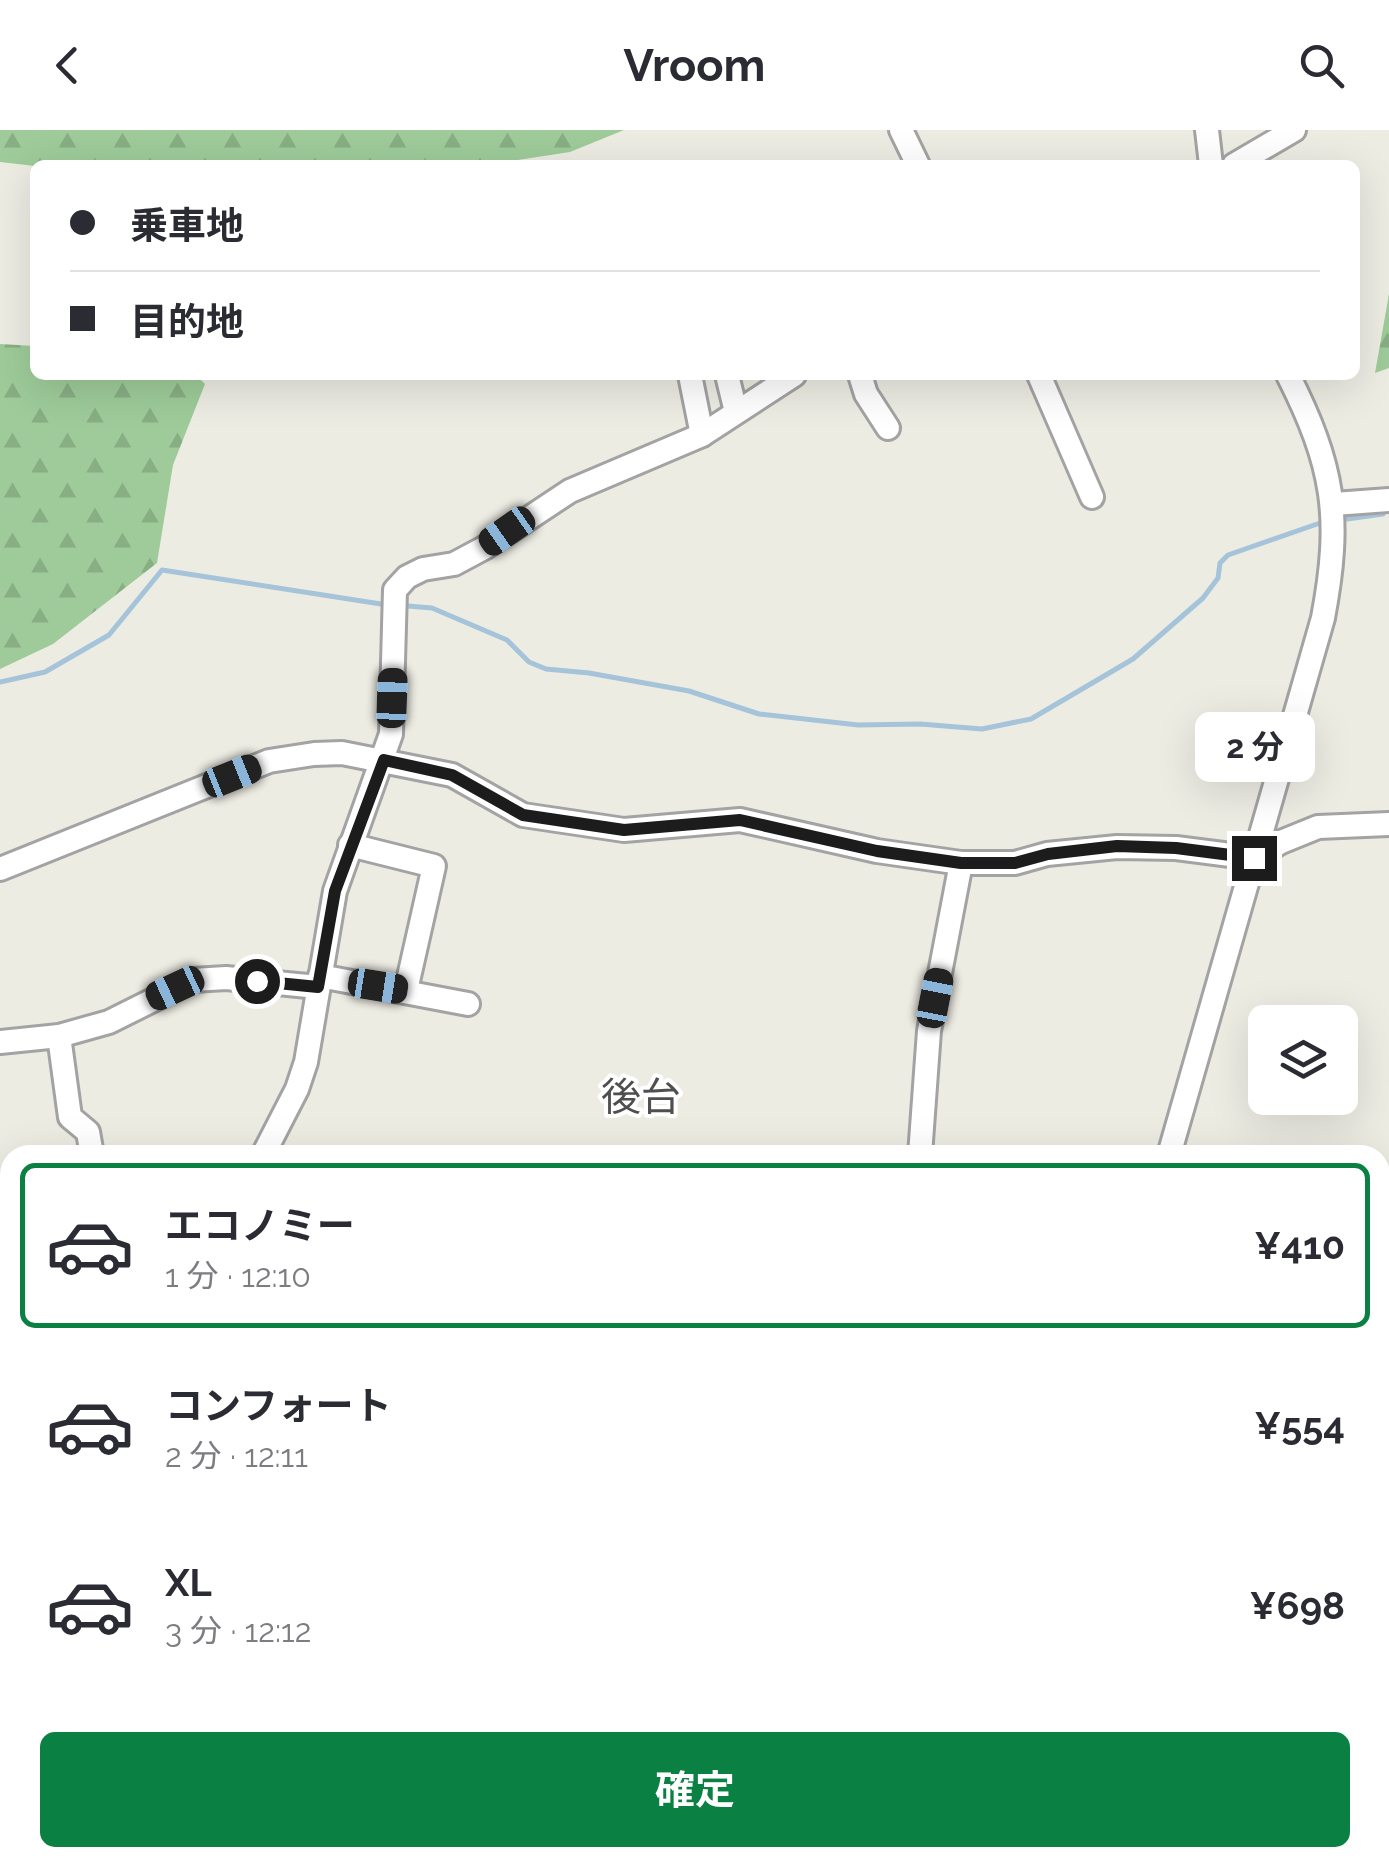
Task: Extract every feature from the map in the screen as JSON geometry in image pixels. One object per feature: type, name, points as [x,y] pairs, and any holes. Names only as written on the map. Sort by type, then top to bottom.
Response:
[{"type":"street","points":[[901,130],[916,160]]},
{"type":"street","points":[[1207,130],[1211,160]]},
{"type":"street","points":[[1243,160],[1294,130]]},
{"type":"street","points":[[691,380],[702,435]]},
{"type":"street","points":[[729,380],[736,412]]},
{"type":"street","points":[[268,1145],[297,1089],[306,1062],[335,891],[390,734],[395,590],[407,577],[422,570],[454,564],[570,491],[702,435],[786,380]]},
{"type":"street","points":[[862,380],[888,428]]},
{"type":"street","points":[[1041,380],[1092,497]]},
{"type":"street","points":[[1172,1145],[1323,618],[1332,570],[1334,504],[1310,419],[1290,380]]},
{"type":"street","points":[[1334,504],[1389,500]]},
{"type":"street","points":[[0,870],[269,762],[342,753],[452,775],[523,815],[624,830],[740,820],[877,851],[961,863],[1015,863],[1048,854],[1117,846],[1176,848],[1254,858],[1280,842],[1318,827],[1389,824]]},
{"type":"street","points":[[350,845],[434,866],[406,990]]},
{"type":"street","points":[[921,1145],[929,1031],[961,863]]},
{"type":"street","points":[[0,1042],[58,1036],[109,1022],[193,980],[319,982],[406,990],[468,1004]]},
{"type":"street","points":[[58,1036],[70,1117],[88,1132],[90,1145]]},
{"type":"green space","points":[[0,130],[624,130],[570,152],[518,160],[30,160],[30,165],[0,162]]},
{"type":"green space","points":[[1389,294],[1389,368],[1375,373]]},
{"type":"green space","points":[[0,344],[30,346],[30,380],[201,380],[205,384],[173,465],[157,563],[53,644],[0,669]]},
{"type":"waterway","points":[[1347,519],[1383,514]]},
{"type":"waterway","points":[[408,606],[432,608],[507,640],[529,662],[546,669],[689,691],[759,714],[858,725],[982,729],[1031,719],[1133,659],[1203,598],[1228,555],[1320,523]]},
{"type":"waterway","points":[[0,682],[45,672],[109,635],[162,570],[381,604]]},
{"type":"district","name":"後台","points":[[641,1097]]},
{"type":"route","points":[[257,981],[318,987],[335,891],[384,760],[452,775],[523,815],[624,830],[740,820],[877,851],[961,863],[1015,863],[1048,854],[1117,846],[1176,848],[1254,858]]}]
